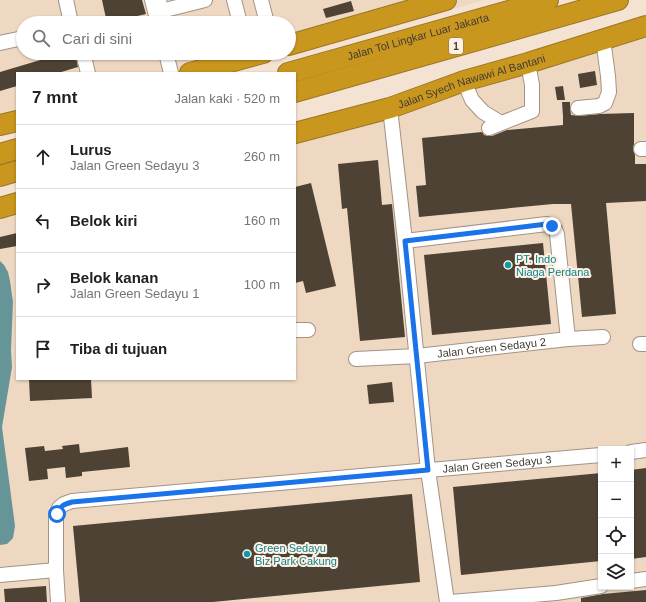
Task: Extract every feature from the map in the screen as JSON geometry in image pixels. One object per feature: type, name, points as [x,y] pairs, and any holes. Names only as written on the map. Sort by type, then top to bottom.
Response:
[{"type":"highway","points":[[296,44],[403,6],[446,0]]},
{"type":"highway","name":"Jalan Tol Lingkar Luar Jakarta","points":[[292,72],[548,0]]},
{"type":"highway","name":"Jalan Tol Lingkar Luar Jakarta","points":[[296,92],[618,0]]},
{"type":"highway","name":"Jalan Syech Nawawi Al Bantani","points":[[296,133],[390,108],[464,80],[528,63],[646,26]]},
{"type":"highway","points":[[193,72],[234,60]]},
{"type":"highway","points":[[0,125],[16,121]]},
{"type":"highway","points":[[0,154],[16,149]]},
{"type":"highway","points":[[0,176],[16,171]]},
{"type":"highway","points":[[0,208],[16,203]]},
{"type":"lane","points":[[66,0],[69,16]]},
{"type":"lane","points":[[152,0],[154,16]]},
{"type":"lane","points":[[159,0],[163,10],[205,0]]},
{"type":"lane","points":[[234,0],[238,16]]},
{"type":"lane","points":[[261,0],[265,16]]},
{"type":"lane","points":[[0,42],[16,39]]},
{"type":"lane","points":[[578,108],[599,106],[605,103],[609,92],[603,39]]},
{"type":"lane","points":[[85,60],[88,72]]},
{"type":"lane","points":[[167,60],[170,72]]},
{"type":"lane","points":[[464,80],[472,100],[495,126],[532,111],[532,85],[528,63]]},
{"type":"lane","points":[[390,108],[420,382],[428,470],[447,602]]},
{"type":"lane","points":[[405,241],[547,224],[552,226],[557,234],[568,339]]},
{"type":"lane","name":"Jalan Green Sedayu 2","points":[[356,359],[416,356],[568,339],[603,337]]},
{"type":"lane","points":[[634,452],[646,450]]},
{"type":"lane","name":"Jalan Green Sedayu 3","points":[[56,570],[56,518],[59,508],[64,504],[72,502],[598,454]]},
{"type":"lane","points":[[0,575],[56,570],[58,602]]},
{"type":"lane","points":[[634,581],[646,579]]},
{"type":"lane","points":[[451,602],[556,593],[598,586]]},
{"type":"shaded area","points":[[0,0],[485,0],[296,53],[296,16],[16,16],[16,60],[270,60],[228,72],[16,72],[16,131],[0,135]]},
{"type":"shaded area","points":[[646,29],[646,602],[0,602],[0,208],[16,204],[16,380],[296,380],[296,135]]},
{"type":"water","points":[[0,261],[8,272],[13,302],[11,350],[12,367],[2,427],[15,526],[13,538],[7,544],[0,545]]},
{"type":"building","points":[[102,0],[142,0],[146,14],[137,16],[105,16]]},
{"type":"building","points":[[351,1],[354,11],[326,18],[323,9]]},
{"type":"building","points":[[40,60],[76,60],[78,67],[61,72],[16,72],[16,86],[0,91],[0,72]]},
{"type":"building","points":[[595,71],[597,85],[580,88],[578,74]]},
{"type":"building","points":[[563,86],[565,100],[557,100],[555,87]]},
{"type":"building","points":[[562,102],[570,102],[571,115],[579,116],[634,113],[633,149],[635,164],[646,164],[646,201],[606,203],[616,314],[582,317],[571,204],[553,204],[419,217],[416,186],[426,185],[422,138],[482,132],[484,135],[492,136],[507,130],[563,125]]},
{"type":"building","points":[[378,160],[382,205],[392,204],[405,337],[360,341],[347,208],[342,209],[338,164]]},
{"type":"building","points":[[311,183],[336,286],[306,293],[303,281],[296,283],[296,187]]},
{"type":"building","points":[[16,233],[16,246],[0,249],[0,237]]},
{"type":"building","points":[[543,243],[551,324],[432,335],[424,255]]},
{"type":"building","points":[[29,380],[91,380],[92,398],[30,401]]},
{"type":"building","points":[[392,382],[394,402],[369,404],[367,385]]},
{"type":"building","points":[[79,444],[80,453],[128,447],[130,467],[82,472],[82,476],[66,478],[65,467],[47,469],[48,479],[29,481],[25,448],[44,446],[45,451],[63,449],[62,446]]},
{"type":"building","points":[[646,468],[646,557],[634,559],[634,482],[634,470]]},
{"type":"building","points":[[598,473],[598,561],[461,575],[453,487]]},
{"type":"building","name":"Green Sedayu Biz Park Cakung","points":[[412,494],[420,582],[213,602],[80,602],[73,526]]},
{"type":"building","points":[[46,586],[47,602],[5,602],[4,589]]},
{"type":"building","points":[[646,590],[646,602],[581,602],[581,598],[603,594]]},
{"type":"place","name":"PT. Indo Niaga Perdana","points":[[508,265]]},
{"type":"place","name":"Green Sedayu Biz Park Cakung","points":[[247,554]]},
{"type":"route","points":[[57,514],[59,508],[64,504],[72,502],[428,470],[405,241],[547,224],[552,226]]}]
